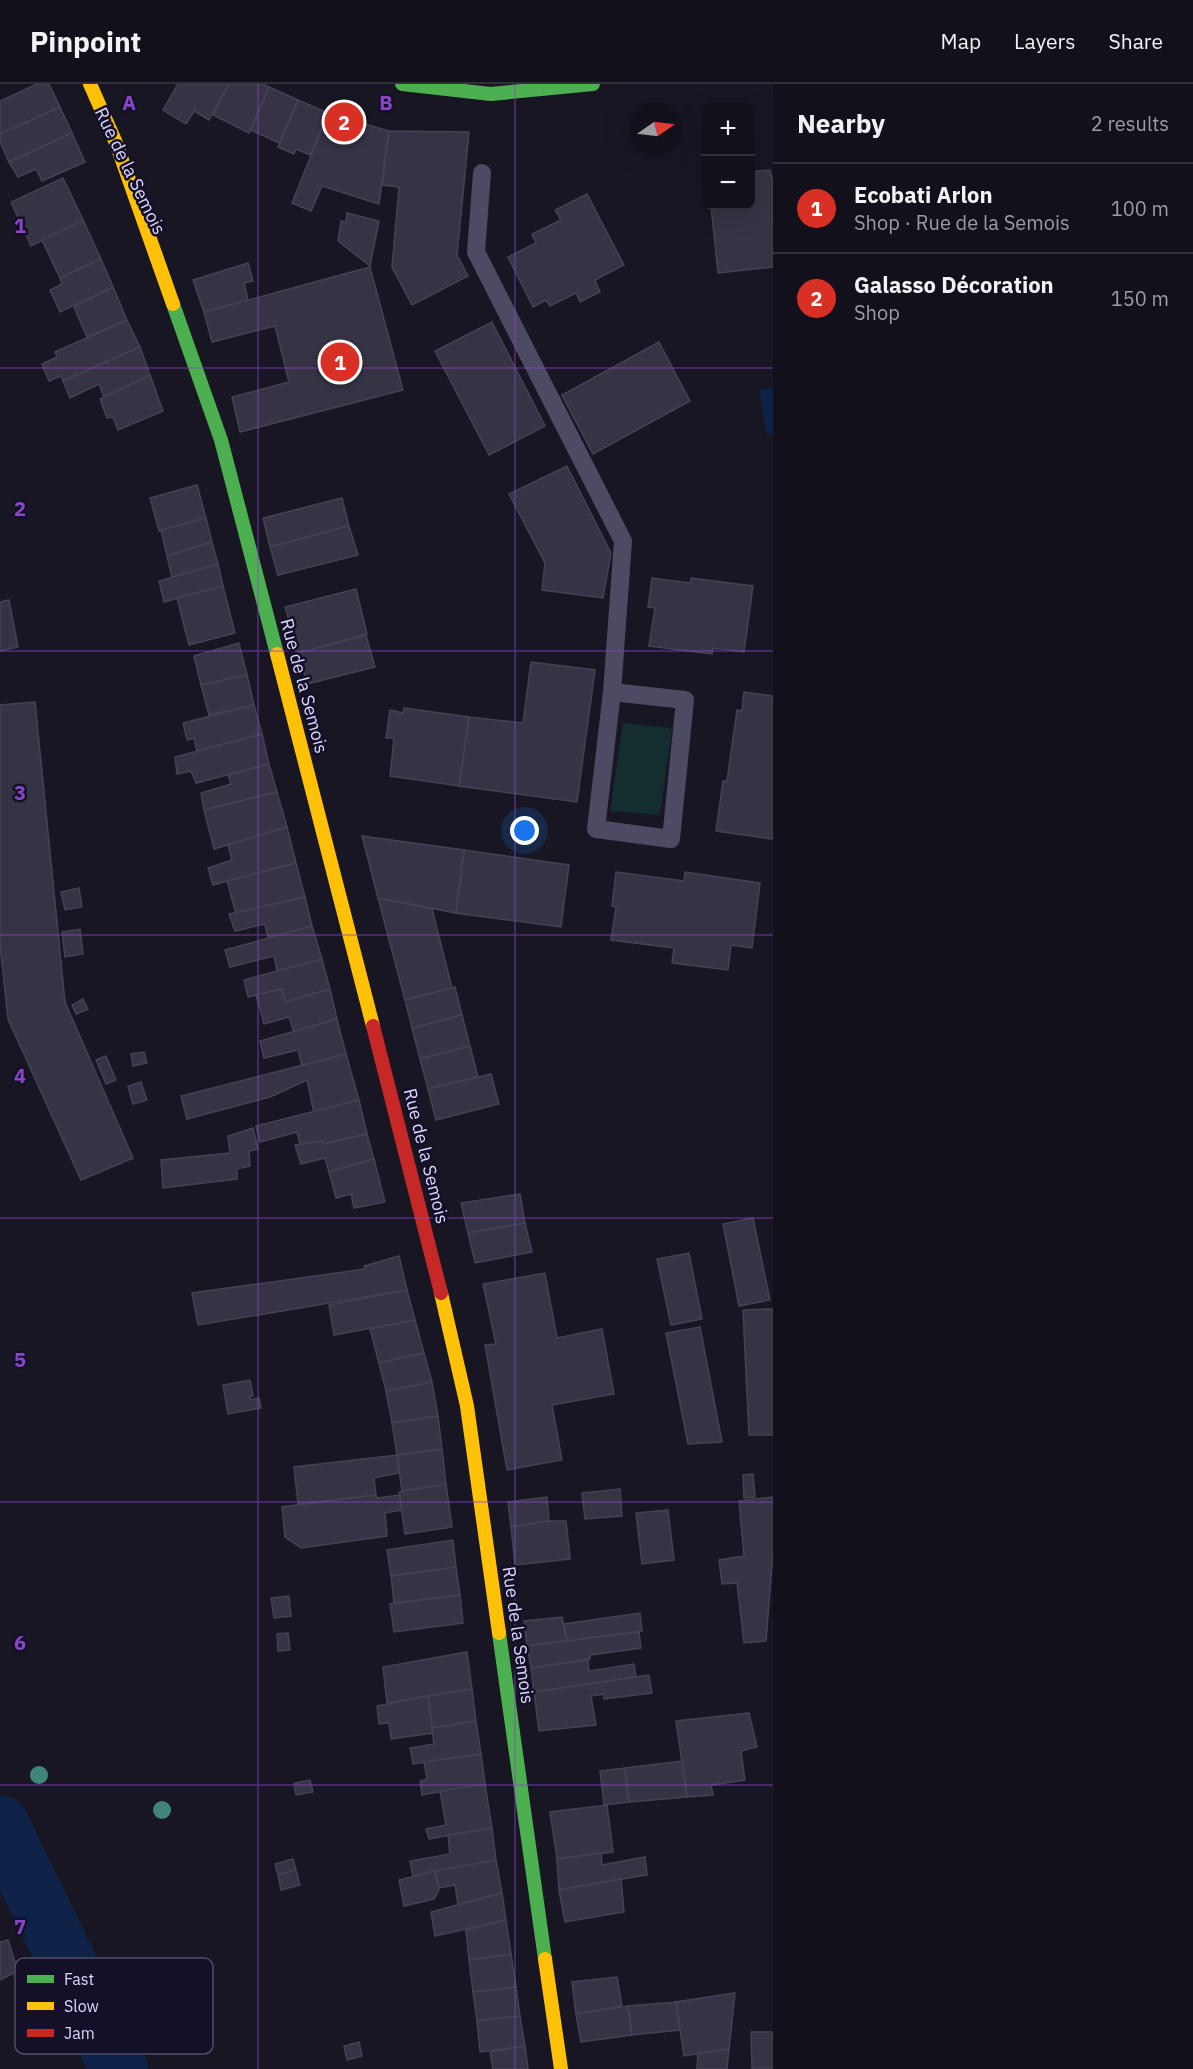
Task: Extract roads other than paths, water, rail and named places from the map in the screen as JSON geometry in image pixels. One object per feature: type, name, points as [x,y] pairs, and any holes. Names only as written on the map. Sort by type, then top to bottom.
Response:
[{"type":"main road","name":"Rue de la Semois","points":[[79,84],[132,194]]},
{"type":"main road","name":"Rue de la Semois","points":[[90,84],[116,143],[132,194],[221,440],[425,1227],[467,1406],[561,2069]]},
{"type":"main road","points":[[402,84],[491,94],[593,84]]},
{"type":"main road","name":"Rue de la Semois","points":[[114,181],[161,273]]},
{"type":"lane","points":[[482,173],[476,252],[623,541],[612,692],[596,829],[671,838],[686,700],[612,692]]},
{"type":"water","points":[[773,388],[773,433],[767,434],[759,390]]},
{"type":"waterway","points":[[0,1824],[65,1958]]},
{"type":"waterway","points":[[112,2054],[119,2069]]},
{"type":"place","name":"Galasso Décoration","points":[[344,122]]},
{"type":"place","name":"Ecobati Arlon","points":[[340,362]]}]
